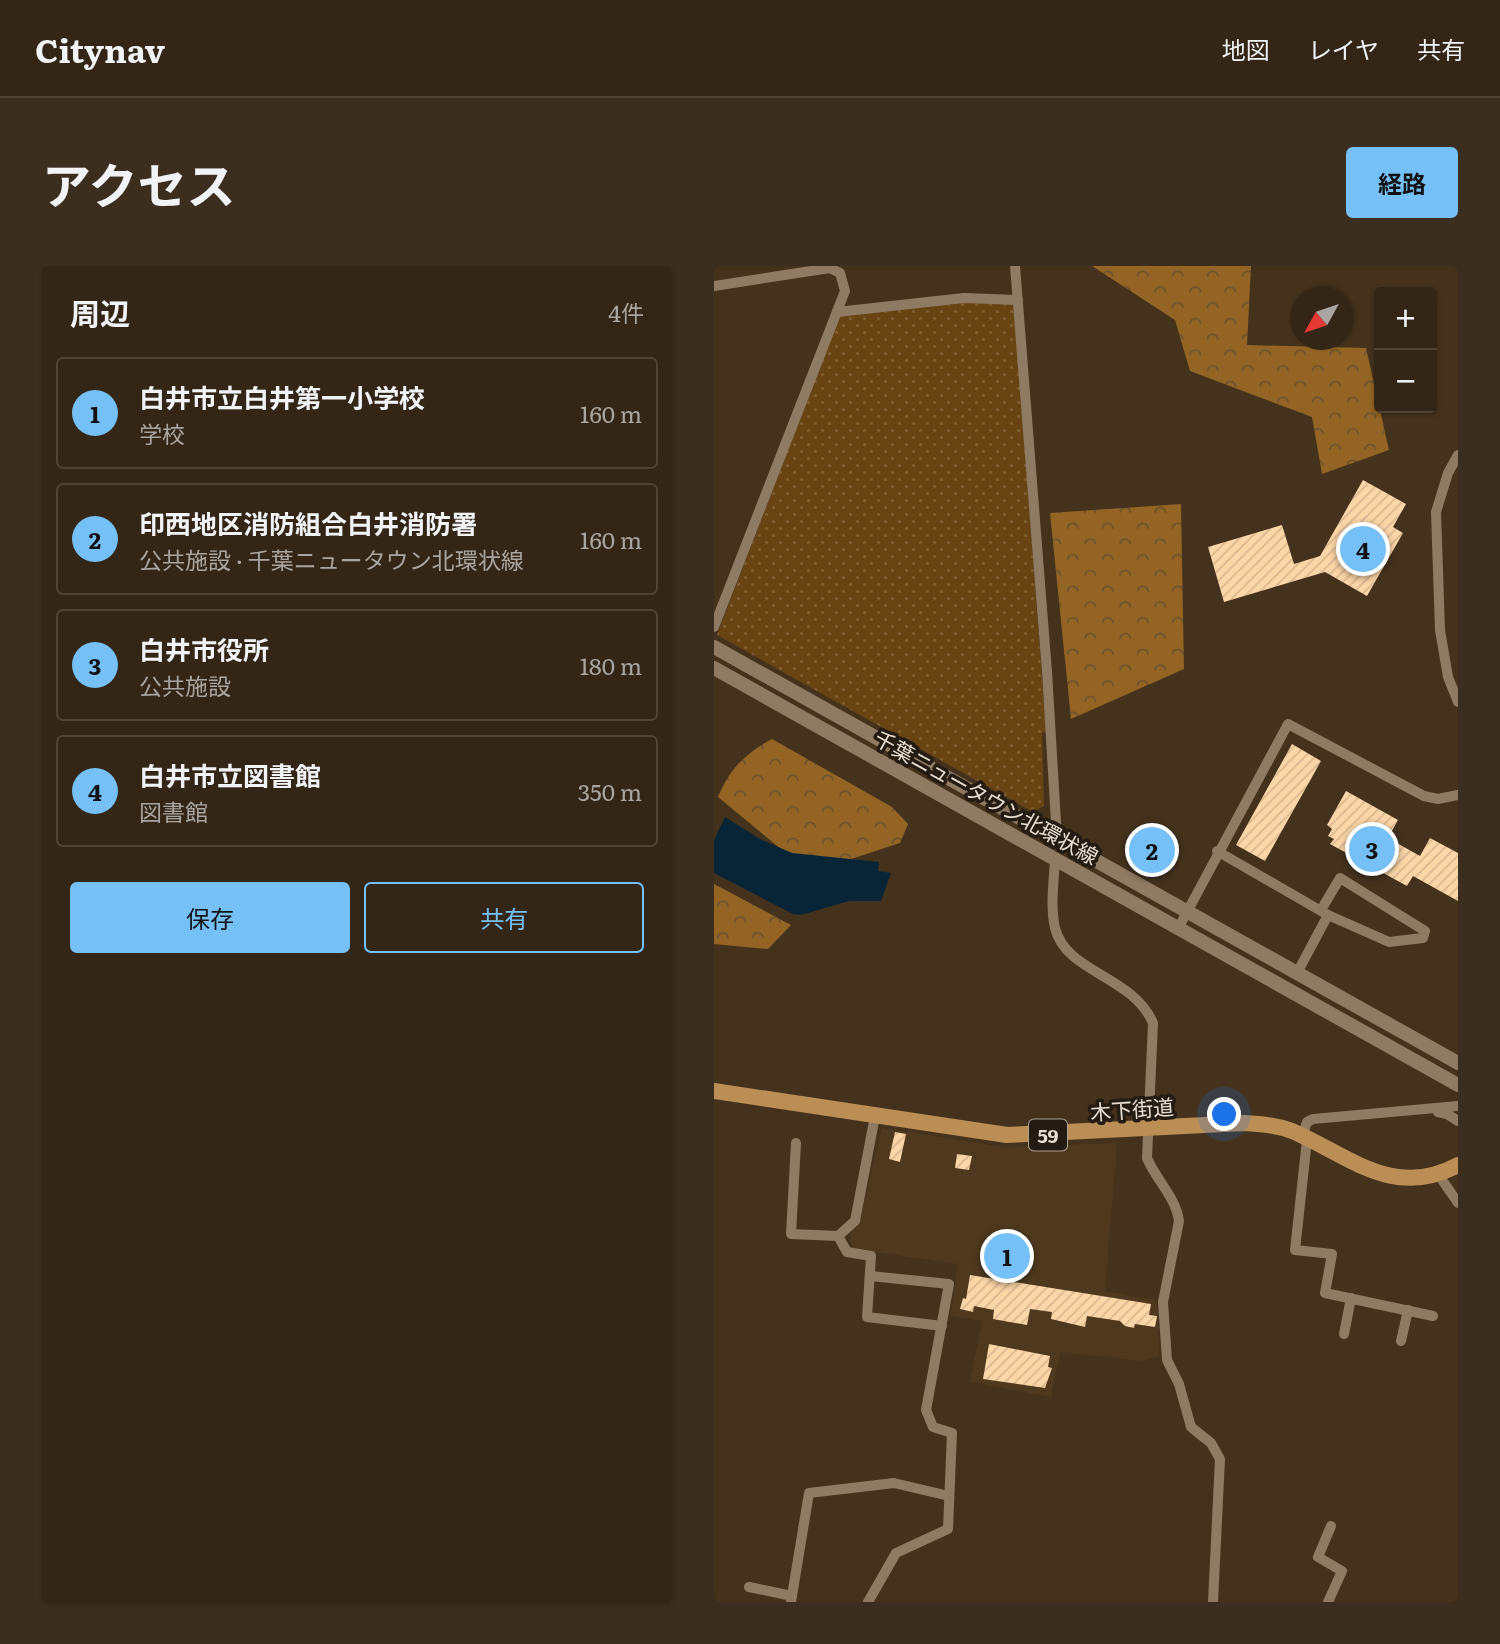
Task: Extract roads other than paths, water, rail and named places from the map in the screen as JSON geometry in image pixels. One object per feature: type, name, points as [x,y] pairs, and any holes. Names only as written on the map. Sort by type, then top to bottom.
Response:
[{"type":"main road","name":"千葉ニュータウン北環状線","points":[[714,648],[1458,1063]]},
{"type":"main road","name":"千葉ニュータウン北環状線","points":[[714,667],[1458,1085]]},
{"type":"main road","name":"木下街道","points":[[714,1091],[1007,1135],[1244,1123],[1272,1125],[1373,1172],[1406,1177],[1438,1174],[1458,1165]]},
{"type":"street","points":[[1015,266],[1056,839]]},
{"type":"street","points":[[714,286],[835,269],[844,278],[845,286],[714,627]]},
{"type":"street","points":[[837,312],[964,299],[1018,300]]},
{"type":"street","points":[[1458,456],[1448,473],[1436,512],[1440,630],[1448,677],[1458,702]]},
{"type":"street","points":[[1179,927],[1217,851],[1289,724],[1424,796],[1438,799],[1458,795]]},
{"type":"street","points":[[1217,851],[1325,913],[1389,942],[1423,938],[1425,931],[1340,878],[1325,913],[1297,973]]},
{"type":"street","points":[[1055,858],[1054,926],[1065,950],[1128,990],[1145,1005],[1153,1023],[1147,1157],[1153,1174],[1177,1210],[1179,1221],[1163,1302],[1167,1360],[1178,1384],[1191,1427],[1211,1443],[1220,1460],[1213,1602]]},
{"type":"street","points":[[1433,1316],[1325,1293],[1332,1254],[1295,1250],[1304,1138],[1307,1122],[1313,1119],[1458,1106]]},
{"type":"street","points":[[1423,1111],[1447,1114],[1458,1121]]},
{"type":"street","points":[[796,1143],[791,1234],[838,1236],[855,1221],[875,1116]]},
{"type":"street","points":[[1438,1174],[1458,1203]]},
{"type":"street","points":[[838,1236],[847,1252],[871,1256],[867,1317],[942,1326]]},
{"type":"street","points":[[868,1602],[896,1553],[948,1529],[952,1433],[933,1427],[926,1410],[949,1284],[870,1276]]},
{"type":"street","points":[[1344,1334],[1352,1298]]},
{"type":"street","points":[[1401,1341],[1408,1310]]},
{"type":"street","points":[[749,1587],[791,1599],[809,1493],[894,1483],[949,1496]]},
{"type":"street","points":[[1328,1602],[1342,1571],[1318,1557],[1331,1526]]},
{"type":"water","points":[[725,817],[760,839],[792,853],[879,862],[878,871],[891,873],[881,901],[849,901],[801,915],[793,914],[714,873],[714,840]]},
{"type":"place","name":"白井市立図書館","points":[[1363,549]]},
{"type":"place","name":"白井市役所","points":[[1372,849]]},
{"type":"place","name":"印西地区消防組合白井消防署","points":[[1152,850]]},
{"type":"place","name":"白井市立白井第一小学校","points":[[1007,1256]]}]
